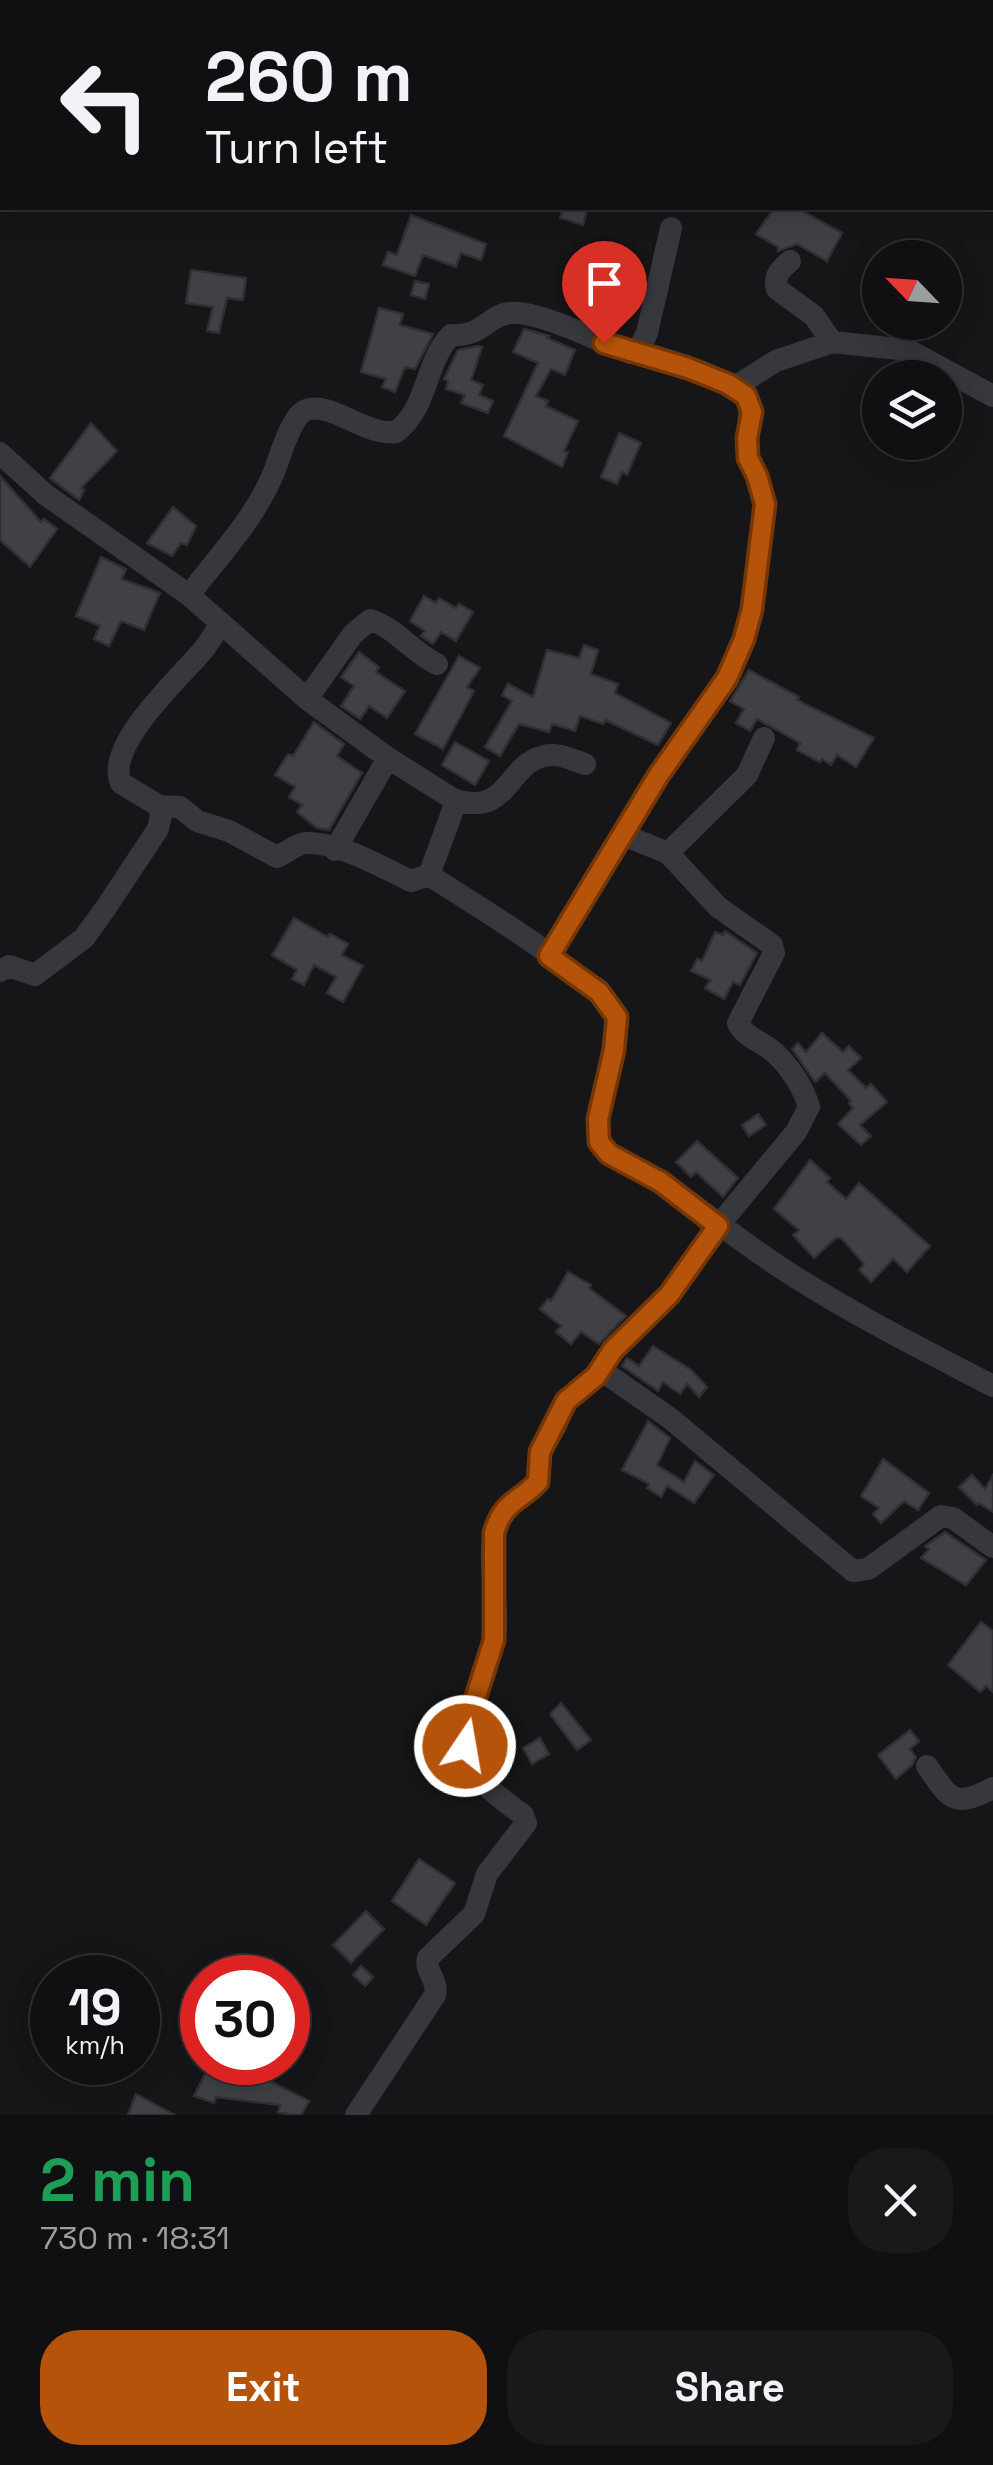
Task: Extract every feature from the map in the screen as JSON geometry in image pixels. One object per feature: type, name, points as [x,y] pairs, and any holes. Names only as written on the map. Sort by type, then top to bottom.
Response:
[{"type":"street","points":[[638,351],[647,333],[671,228]]},
{"type":"street","points":[[790,262],[780,269],[776,289],[814,316],[832,342]]},
{"type":"street","points":[[190,595],[264,492],[298,415],[306,410],[324,410],[372,431],[396,432],[415,414],[438,352],[451,334],[478,332],[502,315],[530,315],[630,353],[638,351],[734,388],[749,403],[748,458],[765,504],[752,609],[744,639],[727,678],[621,834],[549,956]]},
{"type":"street","points":[[734,388],[776,361],[832,342],[908,350],[993,396]]},
{"type":"street","points":[[0,453],[46,494],[190,595],[307,699],[453,799],[479,806],[489,802],[522,769],[546,756],[557,754],[584,764]]},
{"type":"street","points":[[307,699],[352,634],[370,620],[438,664]]},
{"type":"street","points":[[221,623],[206,647],[138,722],[124,755],[119,781],[159,806],[180,807],[197,820],[230,831],[278,857],[310,843],[365,858],[412,881],[429,875]]},
{"type":"street","points":[[668,853],[747,774],[764,738]]},
{"type":"street","points":[[335,850],[388,758]]},
{"type":"street","points":[[429,875],[454,807],[453,799]]},
{"type":"street","points":[[0,971],[8,966],[36,975],[84,938],[152,839],[161,815],[159,806]]},
{"type":"street","points":[[356,2115],[435,1994],[436,1982],[427,1966],[428,1958],[474,1914],[487,1874],[526,1822],[523,1815],[481,1781],[464,1741],[494,1640],[494,1533],[511,1502],[538,1482],[540,1452],[566,1401],[601,1370],[613,1350],[669,1295],[718,1226],[808,1114],[809,1102],[794,1077],[775,1053],[738,1024],[774,948],[718,907],[668,853],[621,834]]},
{"type":"street","points":[[429,875],[599,992],[617,1017],[616,1040],[598,1119],[599,1142],[609,1154],[661,1182],[718,1226],[801,1281],[993,1386]]},
{"type":"street","points":[[601,1370],[671,1419],[852,1571],[868,1569],[940,1516],[953,1518],[993,1547]]},
{"type":"street","points":[[927,1766],[948,1796],[958,1800],[993,1788]]},
{"type":"building","points":[[562,210],[587,210],[583,225],[560,218]]},
{"type":"building","points":[[773,210],[801,210],[842,233],[827,261],[797,244],[778,251],[778,247],[756,234]]},
{"type":"building","points":[[411,215],[486,244],[481,260],[461,253],[456,267],[423,255],[415,276],[383,265],[388,252],[397,255]]},
{"type":"building","points":[[191,270],[246,278],[243,300],[227,298],[219,333],[207,331],[213,307],[186,303]]},
{"type":"building","points":[[415,281],[429,284],[425,299],[411,295]]},
{"type":"building","points":[[379,308],[403,314],[400,325],[433,334],[415,369],[405,367],[395,392],[382,387],[386,379],[361,372]]},
{"type":"building","points":[[524,329],[549,336],[575,350],[565,375],[551,369],[536,396],[548,401],[546,406],[578,421],[564,451],[568,452],[562,467],[504,436],[538,363],[513,352]]},
{"type":"building","points":[[482,347],[471,380],[483,385],[479,395],[493,401],[488,413],[461,403],[465,395],[446,389],[448,381],[444,379],[458,350]]},
{"type":"building","points":[[91,423],[117,451],[81,488],[84,490],[79,500],[50,478]]},
{"type":"building","points":[[619,433],[641,443],[627,475],[622,472],[617,484],[601,477]]},
{"type":"building","points":[[0,476],[41,522],[44,519],[57,529],[30,567],[0,540]]},
{"type":"building","points":[[173,507],[196,526],[187,545],[181,543],[172,556],[147,543]]},
{"type":"building","points":[[101,557],[126,569],[122,579],[160,593],[144,630],[121,621],[109,646],[94,639],[100,626],[76,616]]},
{"type":"building","points":[[424,596],[436,603],[439,598],[456,608],[459,604],[473,612],[456,641],[441,632],[433,644],[421,636],[425,631],[410,621]]},
{"type":"building","points":[[584,645],[598,650],[591,674],[618,684],[615,693],[671,723],[658,745],[605,720],[603,724],[580,716],[575,731],[552,724],[549,732],[519,724],[500,756],[485,747],[512,701],[502,695],[508,684],[533,697],[547,650],[579,658]]},
{"type":"building","points":[[359,652],[379,667],[376,672],[405,691],[387,718],[369,706],[360,719],[341,706],[354,686],[341,677]]},
{"type":"building","points":[[459,656],[480,668],[467,687],[474,691],[443,749],[415,734]]},
{"type":"building","points":[[749,670],[799,697],[797,700],[874,738],[856,767],[837,755],[831,765],[822,759],[820,762],[797,750],[800,743],[757,719],[750,731],[736,723],[744,709],[730,701]]},
{"type":"building","points":[[314,722],[344,744],[337,756],[362,773],[329,830],[317,828],[297,812],[302,805],[289,797],[295,787],[275,775],[288,754],[293,756]]},
{"type":"building","points":[[455,742],[489,761],[475,785],[442,765]]},
{"type":"building","points":[[294,918],[348,944],[342,955],[363,966],[343,1002],[327,993],[336,977],[314,965],[304,985],[292,979],[297,970],[272,955]]},
{"type":"building","points":[[725,931],[757,953],[740,985],[733,982],[724,999],[705,988],[711,980],[691,971],[697,959],[702,961],[715,932],[723,935]]},
{"type":"building","points":[[822,1033],[843,1052],[849,1046],[861,1058],[848,1070],[866,1088],[871,1084],[887,1102],[860,1125],[871,1136],[861,1145],[838,1124],[853,1108],[851,1101],[825,1073],[815,1082],[792,1049],[798,1043],[806,1052]]},
{"type":"building","points":[[758,1114],[766,1125],[749,1136],[742,1125]]},
{"type":"building","points":[[697,1141],[738,1178],[723,1197],[696,1172],[691,1177],[676,1162]]},
{"type":"building","points":[[810,1160],[846,1199],[859,1183],[930,1246],[907,1272],[893,1259],[871,1282],[859,1270],[864,1264],[841,1238],[814,1258],[793,1235],[799,1230],[774,1209]]},
{"type":"building","points":[[568,1272],[591,1285],[589,1288],[626,1316],[599,1344],[581,1332],[571,1344],[556,1332],[561,1326],[540,1309],[548,1299],[551,1301]]},
{"type":"building","points":[[653,1346],[691,1370],[707,1387],[699,1397],[687,1384],[680,1394],[663,1382],[658,1391],[622,1366],[627,1358],[639,1366]]},
{"type":"building","points":[[648,1421],[670,1438],[657,1465],[684,1482],[695,1461],[714,1475],[694,1503],[667,1486],[661,1497],[647,1488],[649,1484],[622,1470]]},
{"type":"building","points":[[883,1459],[929,1493],[918,1510],[904,1501],[881,1523],[873,1514],[879,1508],[861,1496]]},
{"type":"building","points":[[972,1475],[985,1489],[993,1475],[993,1512],[977,1505],[959,1487]]},
{"type":"building","points":[[945,1532],[986,1560],[966,1585],[921,1558],[929,1549],[925,1546]]},
{"type":"building","points":[[981,1622],[993,1631],[993,1692],[986,1686],[980,1692],[948,1665]]},
{"type":"building","points":[[561,1703],[591,1740],[577,1750],[550,1714]]},
{"type":"building","points":[[910,1730],[919,1741],[910,1749],[916,1757],[896,1779],[878,1755]]},
{"type":"building","points":[[540,1738],[549,1754],[532,1764],[523,1748]]},
{"type":"building","points":[[419,1859],[455,1883],[426,1925],[392,1901]]},
{"type":"building","points":[[366,1911],[384,1929],[351,1963],[333,1945]]},
{"type":"building","points":[[361,1966],[373,1977],[365,1986],[353,1975]]},
{"type":"building","points":[[200,2085],[278,2085],[309,2101],[301,2115],[291,2115],[278,2112],[280,2105],[216,2097],[214,2103],[194,2096]]},
{"type":"building","points":[[136,2094],[175,2115],[128,2115]]},
{"type":"route","points":[[465,1746],[466,1728],[495,1634],[492,1593],[498,1521],[511,1502],[538,1482],[540,1452],[566,1401],[596,1376],[613,1350],[669,1295],[718,1226],[661,1182],[603,1149],[597,1133],[598,1119],[618,1029],[617,1017],[599,992],[549,956],[658,776],[727,678],[752,609],[765,504],[748,458],[752,412],[746,396],[688,368],[604,343]]}]
